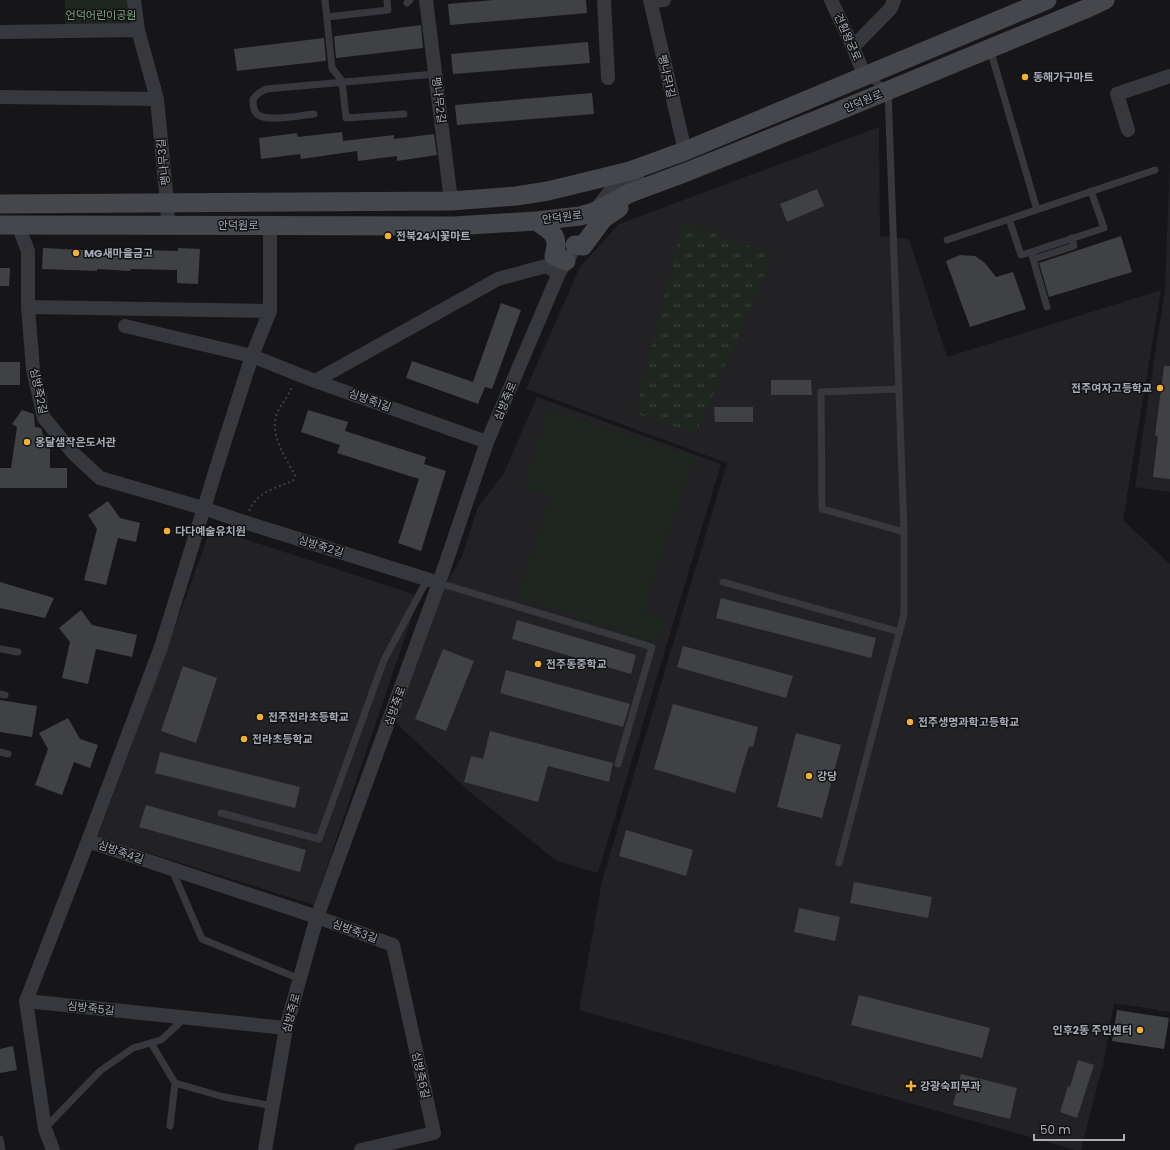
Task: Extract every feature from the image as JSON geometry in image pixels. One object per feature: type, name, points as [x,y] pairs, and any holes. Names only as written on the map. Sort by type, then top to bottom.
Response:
[{"type":"street","name":"팽나무3길","points":[[134,0],[138,30],[157,99],[168,226]]},
{"type":"street","name":"팽나무2길","points":[[426,0],[451,201]]},
{"type":"street","points":[[604,0],[608,78]]},
{"type":"street","name":"팽나무1길","points":[[664,0],[650,0],[685,151]]},
{"type":"street","name":"견훤왕궁로","points":[[831,0],[854,47],[864,75]]},
{"type":"street","points":[[854,47],[891,8],[894,0]]},
{"type":"street","name":"안덕원로","points":[[0,204],[451,201],[516,196],[548,191],[630,171],[685,151],[864,75],[1047,0]]},
{"type":"street","name":"안덕원로","points":[[9,225],[454,226],[536,221],[580,216],[594,212],[630,193],[684,173],[1105,0]]},
{"type":"street","points":[[0,32],[138,30]]},
{"type":"street","points":[[1128,130],[1118,94],[1170,76]]},
{"type":"street","points":[[0,98],[157,99]]},
{"type":"street","name":"심방죽로","points":[[265,1150],[286,1028],[317,917],[433,582],[488,442],[562,267],[594,212],[615,185],[647,172],[656,161]]},
{"type":"street","points":[[575,245],[583,246],[603,219],[631,199],[630,193]]},
{"type":"street","points":[[536,221],[553,232],[557,245],[554,256],[562,267]]},
{"type":"street","name":"심방죽2길","points":[[9,225],[28,252],[28,307],[33,369],[44,418],[74,454],[100,478],[204,508],[433,582]]},
{"type":"street","points":[[88,841],[161,647],[252,356],[270,311],[270,225]]},
{"type":"street","points":[[315,381],[498,279],[546,266],[562,267]]},
{"type":"street","points":[[28,307],[270,311]]},
{"type":"street","name":"심방죽1길","points":[[125,326],[252,356],[315,381],[488,442]]},
{"type":"street","name":"심방죽4길","points":[[26,1001],[88,841],[317,917]]},
{"type":"street","name":"심방죽3길","points":[[317,917],[393,945]]},
{"type":"street","name":"심방죽6길","points":[[362,1150],[434,1133],[393,945]]},
{"type":"street","points":[[26,1001],[45,1129],[53,1150]]},
{"type":"street","name":"심방죽5길","points":[[26,1001],[286,1028]]},
{"type":"lane","points":[[325,0],[332,68],[342,81],[346,118],[404,114]]},
{"type":"lane","points":[[327,18],[388,10],[387,0]]},
{"type":"lane","points":[[990,48],[1037,210]]},
{"type":"lane","points":[[314,114],[270,119],[258,116],[254,110],[253,99],[258,93],[266,89],[342,81],[435,74]]},
{"type":"lane","points":[[839,863],[904,614],[904,532],[888,90],[864,75]]},
{"type":"lane","points":[[947,240],[1155,170]]},
{"type":"lane","points":[[1009,219],[1021,255],[1104,228],[1092,191]]},
{"type":"lane","points":[[1034,259],[1074,246],[1072,238]]},
{"type":"lane","points":[[1031,252],[1047,307]]},
{"type":"lane","points":[[899,389],[821,392],[822,509],[904,532]]},
{"type":"lane","points":[[221,813],[319,840],[384,660],[433,582],[652,647],[618,764]]},
{"type":"lane","points":[[723,582],[900,632]]},
{"type":"lane","points":[[0,649],[18,652]]},
{"type":"lane","points":[[0,752],[8,754]]},
{"type":"lane","points":[[171,868],[202,939],[300,979]]},
{"type":"lane","points":[[45,1129],[100,1071],[133,1048],[161,1040],[186,1018]]},
{"type":"lane","points":[[151,1043],[175,1083],[170,1126]]},
{"type":"lane","points":[[175,1083],[224,1097],[272,1106]]},
{"type":"lane","points":[[0,1140],[2,1150]]},
{"type":"path","points":[[244,522],[251,506],[260,494],[293,481],[295,475],[279,444],[274,424],[278,412],[290,395],[296,373]]},
{"type":"shaded area","name":"전주생명과학고등학교","points":[[879,127],[880,236],[909,239],[947,357],[1161,290],[1123,520],[1170,564],[1170,1012],[1114,1003],[1105,1056],[1081,1150],[1076,1150],[579,1010],[602,881],[727,463],[526,389],[580,267],[619,224]]},
{"type":"shaded area","name":"전주여자고등학교","points":[[1170,158],[1170,492],[1135,487],[1165,289]]},
{"type":"shaded area","name":"전주동중학교","points":[[537,397],[721,464],[598,873],[557,861],[471,793],[396,723],[435,604],[462,556],[478,507],[504,473]]},
{"type":"shaded area","name":"전주전라초등학교","points":[[211,528],[419,596],[314,905],[98,837]]},
{"type":"green space","name":"언덕어린이공원","points":[[65,0],[134,0],[138,30],[65,31]]},
{"type":"green space","points":[[683,222],[773,255],[696,434],[635,413]]},
{"type":"green space","points":[[549,410],[694,458],[642,613],[665,620],[657,643],[518,596],[551,497],[523,488]]},
{"type":"building","points":[[494,0],[586,0],[587,13],[450,25],[448,4]]},
{"type":"building","points":[[421,25],[423,48],[336,58],[334,37],[336,36]]},
{"type":"building","points":[[324,38],[325,61],[237,71],[234,49]]},
{"type":"building","points":[[588,42],[590,63],[453,74],[451,54]]},
{"type":"building","points":[[592,93],[594,114],[457,125],[455,105]]},
{"type":"building","points":[[342,132],[343,141],[394,135],[394,139],[434,134],[437,155],[397,161],[397,156],[358,161],[357,151],[301,159],[300,154],[261,159],[259,138],[297,133],[298,137]]},
{"type":"building","points":[[817,189],[824,206],[787,222],[780,204]]},
{"type":"building","points":[[1121,236],[1132,272],[1049,297],[1039,263]]},
{"type":"building","points":[[43,248],[142,253],[142,250],[178,251],[178,248],[200,249],[198,284],[177,283],[177,270],[131,269],[130,271],[97,269],[97,271],[42,269]]},
{"type":"building","points":[[960,255],[975,256],[985,263],[996,277],[1013,272],[1026,309],[970,327],[946,261]]},
{"type":"building","points":[[0,268],[10,268],[9,286],[0,286]]},
{"type":"building","points":[[501,303],[521,310],[492,389],[485,387],[478,404],[406,378],[412,361],[473,382]]},
{"type":"building","points":[[0,362],[20,362],[20,385],[0,385]]},
{"type":"building","points":[[1164,366],[1170,366],[1170,479],[1153,477],[1158,436],[1155,436]]},
{"type":"building","points":[[771,380],[811,380],[812,395],[771,395]]},
{"type":"building","points":[[714,407],[753,407],[753,422],[715,422]]},
{"type":"building","points":[[22,410],[34,414],[35,427],[41,428],[43,435],[50,438],[50,468],[67,468],[67,488],[0,488],[0,468],[11,468],[17,427],[12,424]]},
{"type":"building","points":[[308,410],[348,422],[345,431],[426,457],[424,464],[446,471],[421,551],[398,543],[419,479],[337,453],[340,445],[301,432]]},
{"type":"building","points":[[108,501],[120,518],[140,523],[136,542],[118,538],[106,585],[84,580],[97,529],[88,515]]},
{"type":"building","points":[[0,582],[54,598],[45,618],[0,608]]},
{"type":"building","points":[[721,598],[876,638],[871,658],[716,618]]},
{"type":"building","points":[[81,610],[92,625],[137,635],[132,657],[96,649],[88,684],[62,678],[70,642],[59,628]]},
{"type":"building","points":[[517,620],[636,655],[631,674],[512,639]]},
{"type":"building","points":[[683,646],[793,676],[786,698],[677,667]]},
{"type":"building","points":[[443,649],[474,661],[446,731],[415,719]]},
{"type":"building","points":[[183,666],[217,678],[196,743],[161,731]]},
{"type":"building","points":[[506,670],[630,704],[623,727],[500,693]]},
{"type":"building","points":[[0,700],[37,706],[32,737],[0,732]]},
{"type":"building","points":[[673,704],[758,727],[753,747],[749,746],[735,793],[654,769]]},
{"type":"building","points":[[68,718],[80,739],[98,745],[90,768],[74,762],[62,795],[35,785],[48,749],[39,733]]},
{"type":"building","points":[[490,731],[613,763],[609,782],[548,766],[538,802],[464,782],[471,756],[483,759]]},
{"type":"building","name":"강당","points":[[796,733],[841,745],[822,818],[777,807]]},
{"type":"building","points":[[160,752],[300,787],[295,808],[155,773]]},
{"type":"building","points":[[146,805],[306,850],[300,872],[139,827]]},
{"type":"building","points":[[626,830],[693,850],[686,876],[619,856]]},
{"type":"building","points":[[854,882],[932,897],[928,918],[850,903]]},
{"type":"building","points":[[799,908],[840,917],[835,941],[794,932]]},
{"type":"building","points":[[859,995],[990,1028],[982,1058],[851,1025]]},
{"type":"building","name":"인후2동 주민센터","points":[[1117,1010],[1169,1018],[1164,1049],[1112,1041]]},
{"type":"building","points":[[13,1046],[17,1070],[0,1073],[0,1049]]},
{"type":"building","points":[[1078,1060],[1094,1065],[1077,1118],[1060,1112],[1068,1086],[1070,1087]]},
{"type":"building","points":[[961,1074],[1017,1088],[1010,1119],[953,1105]]},
{"type":"place","name":"동해가구마트","points":[[1025,77]]},
{"type":"place","name":"전북24시꽃마트","points":[[388,236]]},
{"type":"place","name":"MG새마을금고","points":[[76,253]]},
{"type":"place","name":"전주여자고등학교","points":[[1160,388]]},
{"type":"place","name":"옹달샘작은도서관","points":[[27,442]]},
{"type":"place","name":"다다예술유치원","points":[[167,531]]},
{"type":"place","name":"전주동중학교","points":[[538,664]]},
{"type":"place","name":"전주전라초등학교","points":[[260,717]]},
{"type":"place","name":"전주생명과학고등학교","points":[[910,722]]},
{"type":"place","name":"전라초등학교","points":[[244,739]]},
{"type":"place","name":"강당","points":[[809,776]]},
{"type":"place","name":"인후2동 주민센터","points":[[1140,1030]]},
{"type":"place","name":"강광숙피부과","points":[[911,1086]]}]
